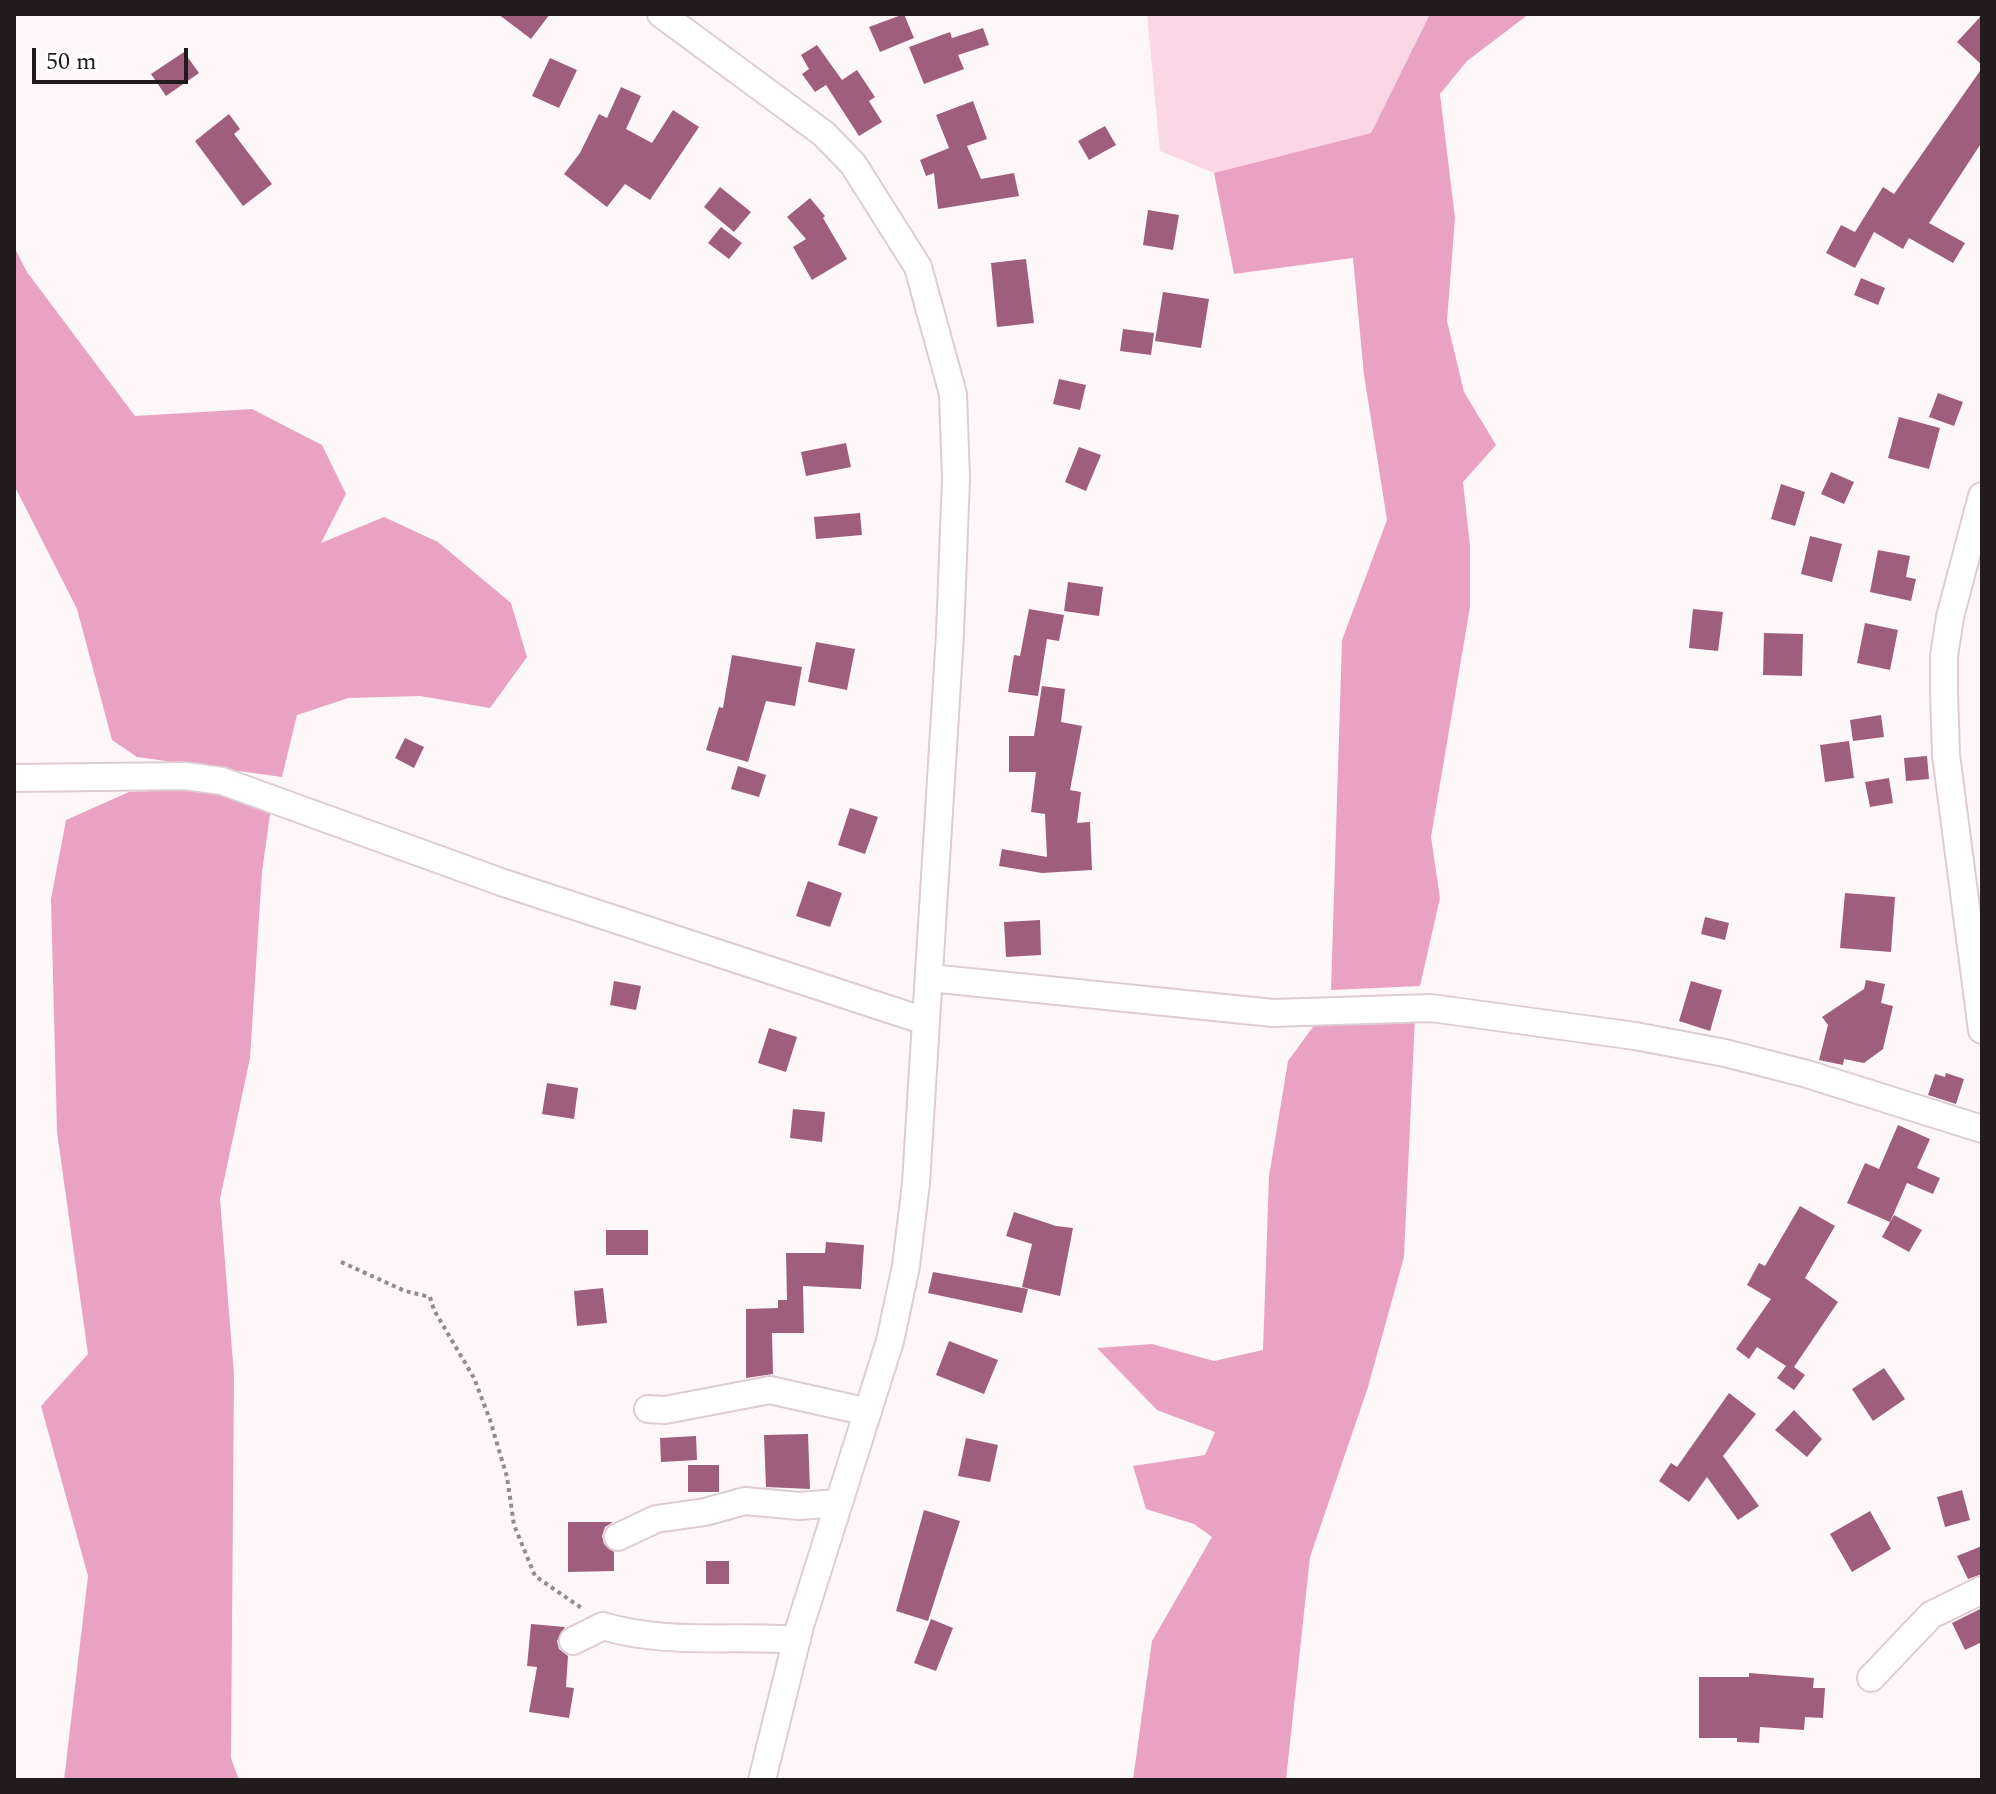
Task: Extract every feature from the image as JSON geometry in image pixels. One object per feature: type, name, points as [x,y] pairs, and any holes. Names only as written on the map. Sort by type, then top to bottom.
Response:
[{"type":"street","points":[[661,14],[824,134],[853,164],[918,267],[953,394],[956,478],[930,978],[916,1183],[906,1266],[890,1341],[797,1640],[762,1780]]},
{"type":"street","points":[[1982,496],[1950,617],[1944,656],[1944,691],[1946,755],[1982,1030]]},
{"type":"street","points":[[14,778],[185,776],[222,781],[516,887],[925,1021]]},
{"type":"street","points":[[930,978],[1273,1013],[1431,1008],[1635,1036],[1725,1053],[1807,1074],[1982,1129]]},
{"type":"street","points":[[648,1409],[665,1410],[770,1390],[868,1412]]},
{"type":"street","points":[[618,1537],[656,1519],[705,1512],[745,1501],[799,1506],[838,1503]]},
{"type":"street","points":[[1871,1678],[1931,1615],[1982,1590]]},
{"type":"street","points":[[573,1641],[603,1626],[629,1634],[797,1640]]},
{"type":"path","points":[[341,1262],[405,1291],[430,1297],[434,1310],[474,1378],[490,1420],[507,1477],[514,1525],[535,1576],[603,1626]]},
{"type":"shaded area","points":[[1147,14],[1430,14],[1371,133],[1214,173],[1160,151]]},
{"type":"shaded area","points":[[1430,14],[1529,14],[1467,61],[1440,94],[1455,218],[1447,321],[1464,392],[1496,445],[1463,482],[1470,546],[1470,607],[1431,837],[1440,898],[1420,986],[1331,990],[1342,640],[1387,520],[1364,375],[1353,258],[1234,274],[1214,173],[1371,133]]},
{"type":"shaded area","points":[[14,247],[27,272],[135,416],[252,409],[322,445],[346,494],[321,543],[384,517],[438,542],[511,603],[527,657],[490,708],[420,696],[348,698],[297,715],[282,777],[137,757],[112,740],[77,609],[14,485]]},
{"type":"shaded area","points":[[198,789],[271,807],[262,872],[250,1058],[220,1199],[234,1375],[231,1758],[239,1780],[64,1780],[88,1576],[41,1406],[88,1354],[57,1132],[51,899],[66,820],[129,792]]},
{"type":"shaded area","points":[[1415,1016],[1404,1257],[1368,1387],[1310,1557],[1286,1780],[1133,1780],[1152,1641],[1212,1537],[1194,1524],[1146,1509],[1133,1466],[1205,1455],[1215,1432],[1157,1410],[1097,1348],[1152,1344],[1214,1361],[1263,1350],[1269,1176],[1288,1061],[1318,1020]]},
{"type":"building","points":[[498,14],[550,14],[531,39]]},
{"type":"building","points":[[904,14],[914,38],[880,52],[869,27]]},
{"type":"building","points":[[1982,15],[1982,65],[1957,42]]},
{"type":"building","points":[[983,28],[989,45],[958,55],[964,69],[924,84],[909,47],[950,32],[952,38]]},
{"type":"building","points":[[817,45],[842,80],[857,70],[875,97],[869,101],[882,122],[859,136],[826,85],[815,92],[802,74],[809,69],[801,55]]},
{"type":"building","points":[[184,52],[199,73],[166,96],[151,74]]},
{"type":"building","points":[[550,58],[577,70],[559,108],[532,96]]},
{"type":"building","points":[[1982,68],[1982,142],[1929,223],[1965,243],[1953,263],[1909,238],[1903,249],[1874,232],[1855,268],[1826,253],[1841,225],[1855,232],[1883,187],[1894,194]]},
{"type":"building","points":[[621,87],[641,96],[626,129],[652,143],[673,110],[699,127],[650,200],[625,184],[607,207],[564,174],[580,153],[599,114],[607,118]]},
{"type":"building","points":[[973,101],[987,139],[967,146],[981,179],[1014,173],[1019,196],[938,209],[934,173],[926,176],[920,160],[949,148],[936,115]]},
{"type":"building","points":[[229,114],[240,129],[234,134],[272,184],[243,206],[195,141]]},
{"type":"building","points":[[1105,126],[1116,145],[1089,160],[1078,141]]},
{"type":"building","points":[[720,187],[751,212],[734,232],[704,207]]},
{"type":"building","points":[[810,198],[825,216],[823,218],[847,259],[812,280],[793,247],[806,239],[787,217]]},
{"type":"building","points":[[1148,210],[1179,215],[1173,250],[1143,245]]},
{"type":"building","points":[[721,227],[742,243],[729,259],[708,243]]},
{"type":"building","points":[[1026,259],[1034,323],[997,327],[991,263]]},
{"type":"building","points":[[1861,278],[1885,288],[1878,305],[1854,295]]},
{"type":"building","points":[[1163,292],[1209,299],[1201,348],[1155,341]]},
{"type":"building","points":[[1123,329],[1154,333],[1151,355],[1120,351]]},
{"type":"building","points":[[1059,379],[1086,385],[1080,410],[1053,404]]},
{"type":"building","points":[[1938,393],[1963,402],[1954,426],[1929,417]]},
{"type":"building","points":[[1899,417],[1940,428],[1929,469],[1888,458]]},
{"type":"building","points":[[846,443],[851,467],[806,476],[801,452]]},
{"type":"building","points":[[1079,447],[1101,455],[1086,491],[1065,482]]},
{"type":"building","points":[[1831,472],[1854,482],[1844,504],[1821,494]]},
{"type":"building","points":[[1781,484],[1805,492],[1795,526],[1771,519]]},
{"type":"building","points":[[860,513],[862,535],[816,539],[814,517]]},
{"type":"building","points":[[1810,536],[1842,544],[1832,582],[1801,574]]},
{"type":"building","points":[[1878,550],[1910,556],[1906,577],[1916,579],[1911,601],[1870,592]]},
{"type":"building","points":[[1068,582],[1103,587],[1099,616],[1064,611]]},
{"type":"building","points":[[1029,609],[1064,615],[1059,641],[1047,639],[1038,696],[1008,692],[1014,655],[1020,656]]},
{"type":"building","points":[[1693,609],[1723,612],[1718,651],[1689,648]]},
{"type":"building","points":[[1865,623],[1898,630],[1890,670],[1857,663]]},
{"type":"building","points":[[1764,633],[1803,634],[1802,676],[1763,675]]},
{"type":"building","points":[[816,642],[855,649],[847,690],[808,682]]},
{"type":"building","points":[[732,655],[802,667],[795,706],[766,701],[748,762],[706,750],[719,707],[723,708]]},
{"type":"building","points":[[1042,686],[1065,689],[1061,722],[1082,726],[1070,790],[1081,792],[1077,823],[1090,822],[1092,870],[1042,873],[999,866],[1002,849],[1047,857],[1045,814],[1031,812],[1036,772],[1009,772],[1009,736],[1034,736]]},
{"type":"building","points":[[1881,715],[1884,737],[1853,741],[1850,720]]},
{"type":"building","points":[[405,738],[424,747],[414,768],[395,758]]},
{"type":"building","points":[[1849,741],[1854,778],[1825,782],[1820,745]]},
{"type":"building","points":[[1927,756],[1929,779],[1906,781],[1904,758]]},
{"type":"building","points":[[738,766],[766,775],[759,797],[731,789]]},
{"type":"building","points":[[1889,778],[1893,803],[1870,807],[1865,782]]},
{"type":"building","points":[[850,808],[878,817],[865,854],[838,845]]},
{"type":"building","points":[[808,881],[842,893],[830,927],[796,916]]},
{"type":"building","points":[[1845,893],[1895,897],[1891,952],[1840,948]]},
{"type":"building","points":[[1705,917],[1729,923],[1725,940],[1701,934]]},
{"type":"building","points":[[1040,920],[1041,955],[1006,957],[1004,922]]},
{"type":"building","points":[[1866,980],[1885,984],[1881,1003],[1893,1006],[1883,1049],[1864,1063],[1844,1059],[1843,1065],[1819,1060],[1828,1025],[1822,1017],[1864,989]]},
{"type":"building","points":[[614,981],[641,986],[636,1010],[610,1005]]},
{"type":"building","points":[[1691,981],[1722,990],[1710,1031],[1679,1021]]},
{"type":"building","points":[[769,1028],[797,1037],[786,1072],[758,1063]]},
{"type":"building","points":[[1946,1073],[1964,1079],[1956,1104],[1928,1095],[1935,1074],[1945,1077]]},
{"type":"building","points":[[547,1083],[578,1088],[574,1119],[542,1114]]},
{"type":"building","points":[[793,1109],[825,1112],[822,1142],[790,1138]]},
{"type":"building","points":[[1898,1125],[1930,1139],[1917,1168],[1940,1178],[1933,1194],[1907,1183],[1890,1222],[1847,1203],[1865,1163],[1879,1169]]},
{"type":"building","points":[[1800,1206],[1835,1226],[1805,1278],[1838,1302],[1794,1367],[1805,1375],[1794,1390],[1777,1378],[1786,1366],[1757,1347],[1749,1359],[1736,1349],[1771,1299],[1747,1285],[1759,1263],[1765,1266]]},
{"type":"building","points":[[1014,1212],[1056,1226],[1073,1228],[1060,1296],[1022,1287],[1032,1244],[1006,1236]]},
{"type":"building","points":[[1894,1215],[1922,1230],[1909,1252],[1882,1237]]},
{"type":"building","points":[[606,1230],[648,1230],[648,1255],[606,1255]]},
{"type":"building","points":[[826,1242],[864,1245],[861,1289],[803,1286],[804,1333],[772,1333],[773,1374],[746,1378],[746,1309],[778,1308],[778,1300],[787,1300],[786,1253],[825,1253]]},
{"type":"building","points":[[933,1272],[1028,1289],[1022,1313],[928,1293]]},
{"type":"building","points":[[603,1288],[607,1323],[577,1326],[574,1291]]},
{"type":"building","points":[[949,1341],[998,1360],[984,1394],[936,1375]]},
{"type":"building","points":[[1884,1368],[1905,1399],[1873,1421],[1852,1389]]},
{"type":"building","points":[[1729,1393],[1756,1414],[1723,1456],[1759,1506],[1738,1520],[1707,1477],[1689,1502],[1659,1481],[1671,1463],[1677,1467]]},
{"type":"building","points":[[1794,1410],[1822,1439],[1807,1457],[1775,1430]]},
{"type":"building","points":[[808,1434],[810,1489],[766,1487],[764,1435]]},
{"type":"building","points":[[696,1436],[697,1460],[661,1462],[660,1438]]},
{"type":"building","points":[[966,1438],[998,1445],[990,1482],[958,1476]]},
{"type":"building","points":[[688,1465],[719,1465],[719,1492],[688,1492]]},
{"type":"building","points":[[1962,1490],[1970,1520],[1945,1527],[1937,1497]]},
{"type":"building","points":[[924,1510],[960,1521],[928,1621],[896,1611]]},
{"type":"building","points":[[1870,1511],[1891,1549],[1852,1572],[1830,1534]]},
{"type":"building","points":[[568,1522],[613,1522],[605,1527],[602,1536],[604,1544],[614,1552],[614,1571],[568,1572]]},
{"type":"building","points":[[1982,1546],[1982,1574],[1968,1579],[1957,1556]]},
{"type":"building","points":[[706,1561],[729,1561],[729,1584],[706,1584]]},
{"type":"building","points":[[1982,1608],[1982,1642],[1965,1650],[1952,1623]]},
{"type":"building","points":[[931,1619],[953,1628],[936,1671],[914,1663]]},
{"type":"building","points":[[531,1624],[565,1627],[557,1641],[559,1649],[568,1656],[566,1687],[574,1688],[569,1718],[529,1712],[537,1667],[527,1666]]},
{"type":"building","points":[[1749,1673],[1814,1678],[1813,1688],[1825,1688],[1823,1718],[1805,1717],[1804,1730],[1760,1727],[1759,1743],[1737,1742],[1737,1738],[1699,1738],[1699,1677],[1749,1677]]}]
